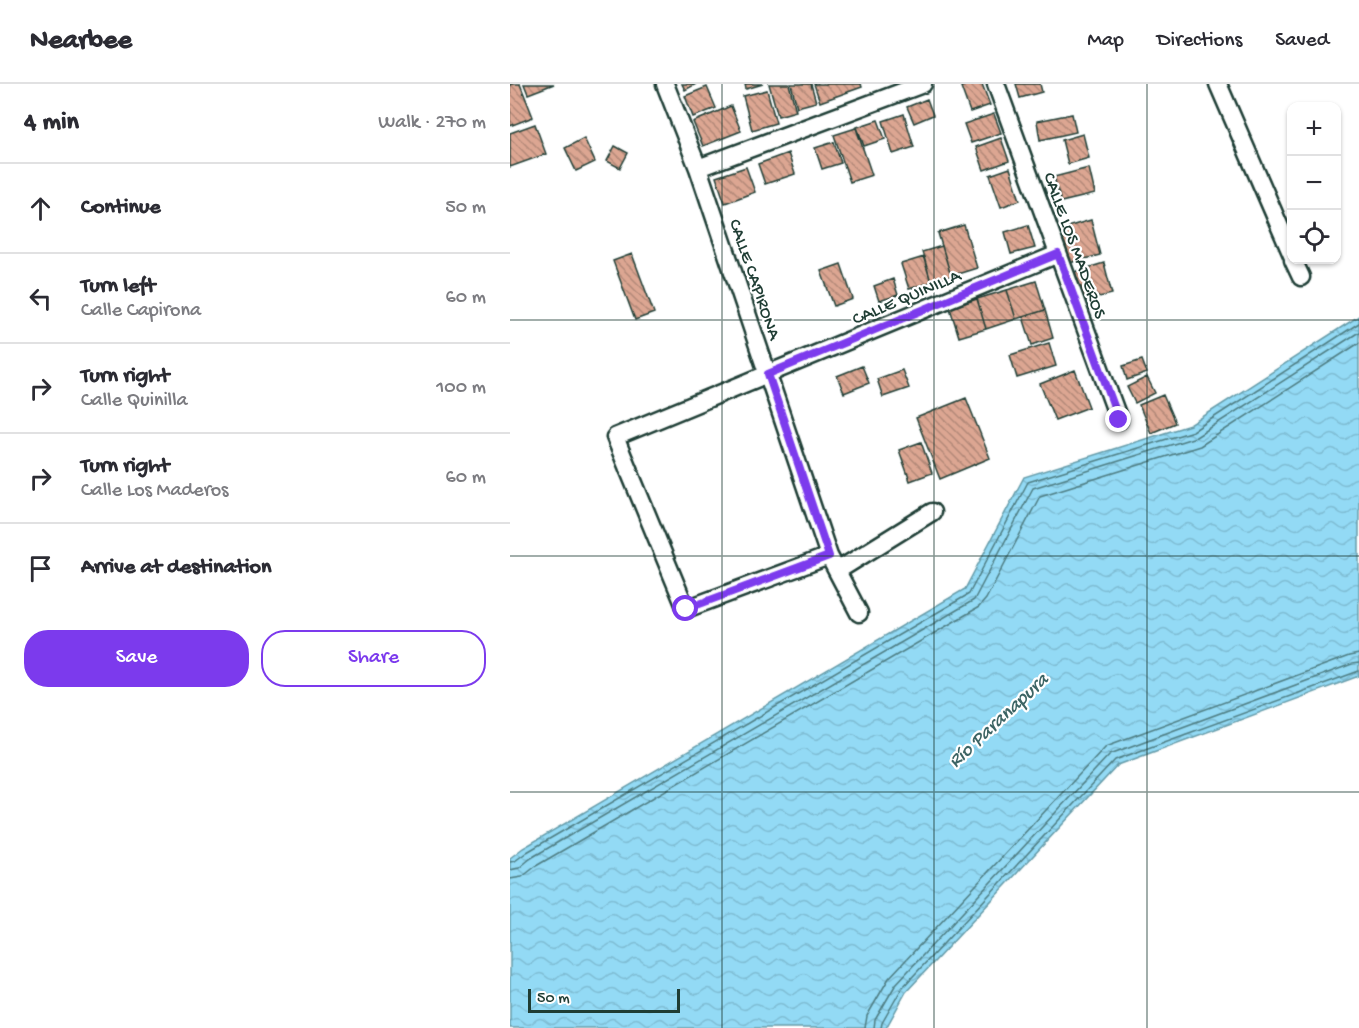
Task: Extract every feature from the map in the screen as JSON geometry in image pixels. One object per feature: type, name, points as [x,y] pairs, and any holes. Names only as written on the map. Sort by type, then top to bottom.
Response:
[{"type":"street","name":"CALLE CAPIRONA","points":[[665,84],[698,168],[829,556],[860,613]]},
{"type":"street","points":[[698,168],[923,84]]},
{"type":"street","name":"CALLE LOS MADEROS","points":[[996,84],[1119,420]]},
{"type":"street","points":[[1218,84],[1287,245]]},
{"type":"street","name":"CALLE QUINILLA","points":[[829,556],[686,609],[615,436],[1058,254]]},
{"type":"street","points":[[1295,264],[1301,277]]},
{"type":"street","points":[[837,572],[932,512]]},
{"type":"water","name":"Río Paranapura","points":[[1359,316],[1359,676],[1118,765],[906,992],[886,1028],[510,1028],[510,858],[523,848],[965,589],[1024,477],[1190,425]]},
{"type":"building","points":[[510,84],[520,84],[533,117],[510,126]]},
{"type":"building","points":[[524,84],[554,84],[528,94]]},
{"type":"building","points":[[682,84],[696,84],[685,90]]},
{"type":"building","points":[[745,84],[763,84],[746,89]]},
{"type":"building","points":[[769,84],[789,84],[796,111],[778,116]]},
{"type":"building","points":[[791,84],[811,84],[816,102],[797,107]]},
{"type":"building","points":[[814,84],[861,84],[862,87],[820,102]]},
{"type":"building","points":[[969,84],[982,84],[990,105],[970,112],[961,87]]},
{"type":"building","points":[[1016,84],[1040,84],[1042,92],[1020,98]]},
{"type":"building","points":[[707,87],[716,108],[693,117],[685,96]]},
{"type":"building","points":[[767,90],[776,123],[752,130],[743,96]]},
{"type":"building","points":[[927,99],[933,115],[914,123],[907,107]]},
{"type":"building","points":[[731,106],[741,131],[703,146],[693,122]]},
{"type":"building","points":[[904,114],[914,147],[893,154],[883,121]]},
{"type":"building","points":[[994,114],[1001,133],[971,143],[964,124]]},
{"type":"building","points":[[1072,114],[1076,132],[1040,140],[1037,121]]},
{"type":"building","points":[[878,120],[885,139],[864,146],[857,127]]},
{"type":"building","points":[[535,124],[546,154],[510,167],[510,133]]},
{"type":"building","points":[[856,128],[872,175],[850,182],[834,135]]},
{"type":"building","points":[[1083,134],[1089,158],[1068,164],[1062,140]]},
{"type":"building","points":[[584,138],[595,162],[576,171],[565,148]]},
{"type":"building","points":[[1001,138],[1009,161],[984,170],[976,147]]},
{"type":"building","points":[[834,142],[841,163],[822,169],[815,148]]},
{"type":"building","points":[[615,146],[628,153],[620,168],[607,161]]},
{"type":"building","points":[[788,153],[795,174],[765,184],[758,164]]},
{"type":"building","points":[[746,167],[755,192],[725,203],[716,177]]},
{"type":"building","points":[[1010,168],[1020,200],[1001,207],[990,175]]},
{"type":"building","points":[[1089,168],[1095,194],[1061,202],[1054,177]]},
{"type":"building","points":[[1091,220],[1100,255],[1069,263],[1060,229]]},
{"type":"building","points":[[964,225],[977,268],[951,276],[938,233]]},
{"type":"building","points":[[1028,225],[1035,248],[1011,254],[1005,232]]},
{"type":"building","points":[[942,246],[951,276],[931,282],[922,252]]},
{"type":"building","points":[[632,254],[654,313],[635,320],[613,261]]},
{"type":"building","points":[[924,257],[931,282],[909,289],[901,264]]},
{"type":"building","points":[[1104,263],[1112,294],[1082,301],[1074,272]]},
{"type":"building","points":[[841,264],[853,299],[834,306],[821,271]]},
{"type":"building","points":[[893,279],[898,295],[879,301],[874,286]]},
{"type":"building","points":[[1036,281],[1045,310],[1016,319],[1007,290]]},
{"type":"building","points":[[1007,290],[1016,319],[986,329],[977,299]]},
{"type":"building","points":[[977,299],[986,329],[959,337],[950,308]]},
{"type":"building","points":[[1045,310],[1053,338],[1032,345],[1023,317]]},
{"type":"building","points":[[1049,343],[1056,366],[1017,378],[1010,355]]},
{"type":"building","points":[[1142,360],[1147,373],[1127,380],[1123,366]]},
{"type":"building","points":[[862,366],[869,383],[844,393],[837,376]]},
{"type":"building","points":[[902,370],[909,388],[883,397],[877,379]]},
{"type":"building","points":[[1075,370],[1089,407],[1055,420],[1040,384]]},
{"type":"building","points":[[1147,377],[1155,393],[1135,403],[1127,387]]},
{"type":"building","points":[[1163,395],[1175,423],[1151,433],[1139,405]]},
{"type":"building","points":[[966,398],[990,458],[940,479],[916,418]]},
{"type":"building","points":[[921,442],[932,473],[910,481],[899,450]]},
{"type":"route","points":[[686,609],[829,556],[768,374],[1058,254],[1119,420]]}]
